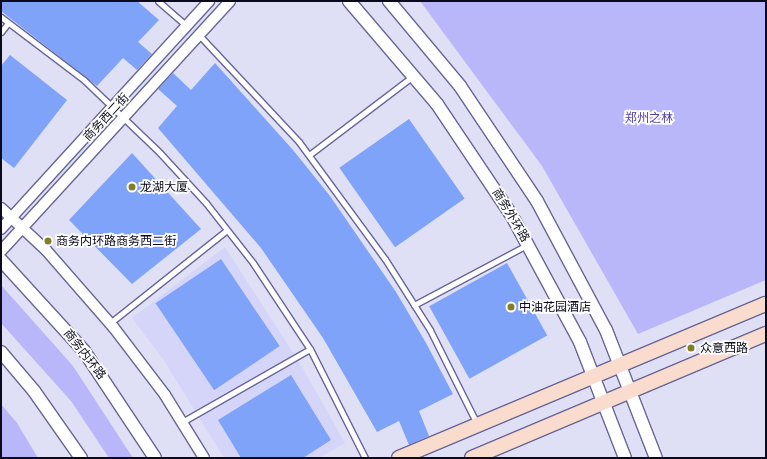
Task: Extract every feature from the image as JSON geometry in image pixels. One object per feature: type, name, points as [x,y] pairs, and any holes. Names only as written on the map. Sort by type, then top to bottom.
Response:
[{"type":"main road","points":[[399,458],[766,304]]},
{"type":"main road","points":[[481,456],[604,402],[766,334]]},
{"type":"street","name":"商务西二街","points":[[1,229],[209,1]]},
{"type":"street","name":"商务西二街","points":[[1,251],[230,1]]},
{"type":"street","name":"商务外环路","points":[[349,1],[414,75],[460,136],[528,245],[560,302],[594,376],[625,458]]},
{"type":"street","points":[[389,1],[460,86],[537,201],[586,288],[631,391],[656,458]]},
{"type":"street","points":[[1,208],[22,228],[110,323],[182,422],[204,458]]},
{"type":"street","name":"商务内环路","points":[[1,260],[84,351],[155,458]]},
{"type":"street","points":[[1,352],[34,391],[81,458]]},
{"type":"lane","points":[[158,1],[187,26]]},
{"type":"lane","points":[[1,17],[78,76],[123,117],[160,153],[227,230],[253,263],[310,349],[365,458]]},
{"type":"lane","points":[[1,32],[8,23]]},
{"type":"lane","points":[[199,34],[249,86],[309,155],[385,258],[414,305],[477,425]]},
{"type":"lane","points":[[309,155],[414,75]]},
{"type":"lane","points":[[110,323],[227,230]]},
{"type":"lane","points":[[414,305],[528,245]]},
{"type":"lane","points":[[182,422],[310,349]]},
{"type":"shaded area","points":[[225,247],[301,365],[345,443],[319,458],[224,458],[163,359],[132,318]]},
{"type":"green space","name":"郑州之林","points":[[420,1],[766,1],[766,280],[638,334],[542,166]]},
{"type":"green space","points":[[1,285],[73,366],[133,458],[109,458],[71,401],[1,323]]},
{"type":"green space","points":[[1,404],[17,423],[38,458],[1,458]]},
{"type":"building","points":[[1,1],[137,1],[159,20],[138,42],[152,54],[137,70],[123,58],[97,86],[1,11]]},
{"type":"building","points":[[10,55],[67,100],[14,168],[1,158],[1,66]]},
{"type":"building","points":[[215,63],[293,150],[330,196],[396,292],[426,343],[453,394],[419,411],[429,436],[409,445],[399,421],[377,432],[323,338],[261,248],[158,128],[177,106],[158,89],[173,73],[191,90]]},
{"type":"building","points":[[409,119],[465,198],[395,247],[339,168]]},
{"type":"building","name":"龙湖大厦","points":[[132,153],[201,229],[132,284],[69,220]]},
{"type":"building","points":[[221,259],[280,346],[214,390],[156,303]]},
{"type":"building","points":[[507,263],[547,336],[469,379],[429,306]]},
{"type":"building","points":[[291,375],[331,440],[303,458],[241,458],[218,420]]},
{"type":"place","name":"龙湖大厦","points":[[132,187]]},
{"type":"place","name":"商务内环路商务西二街","points":[[48,241]]},
{"type":"place","name":"中油花园酒店","points":[[511,307]]},
{"type":"place","name":"众意西路","points":[[691,348]]}]
